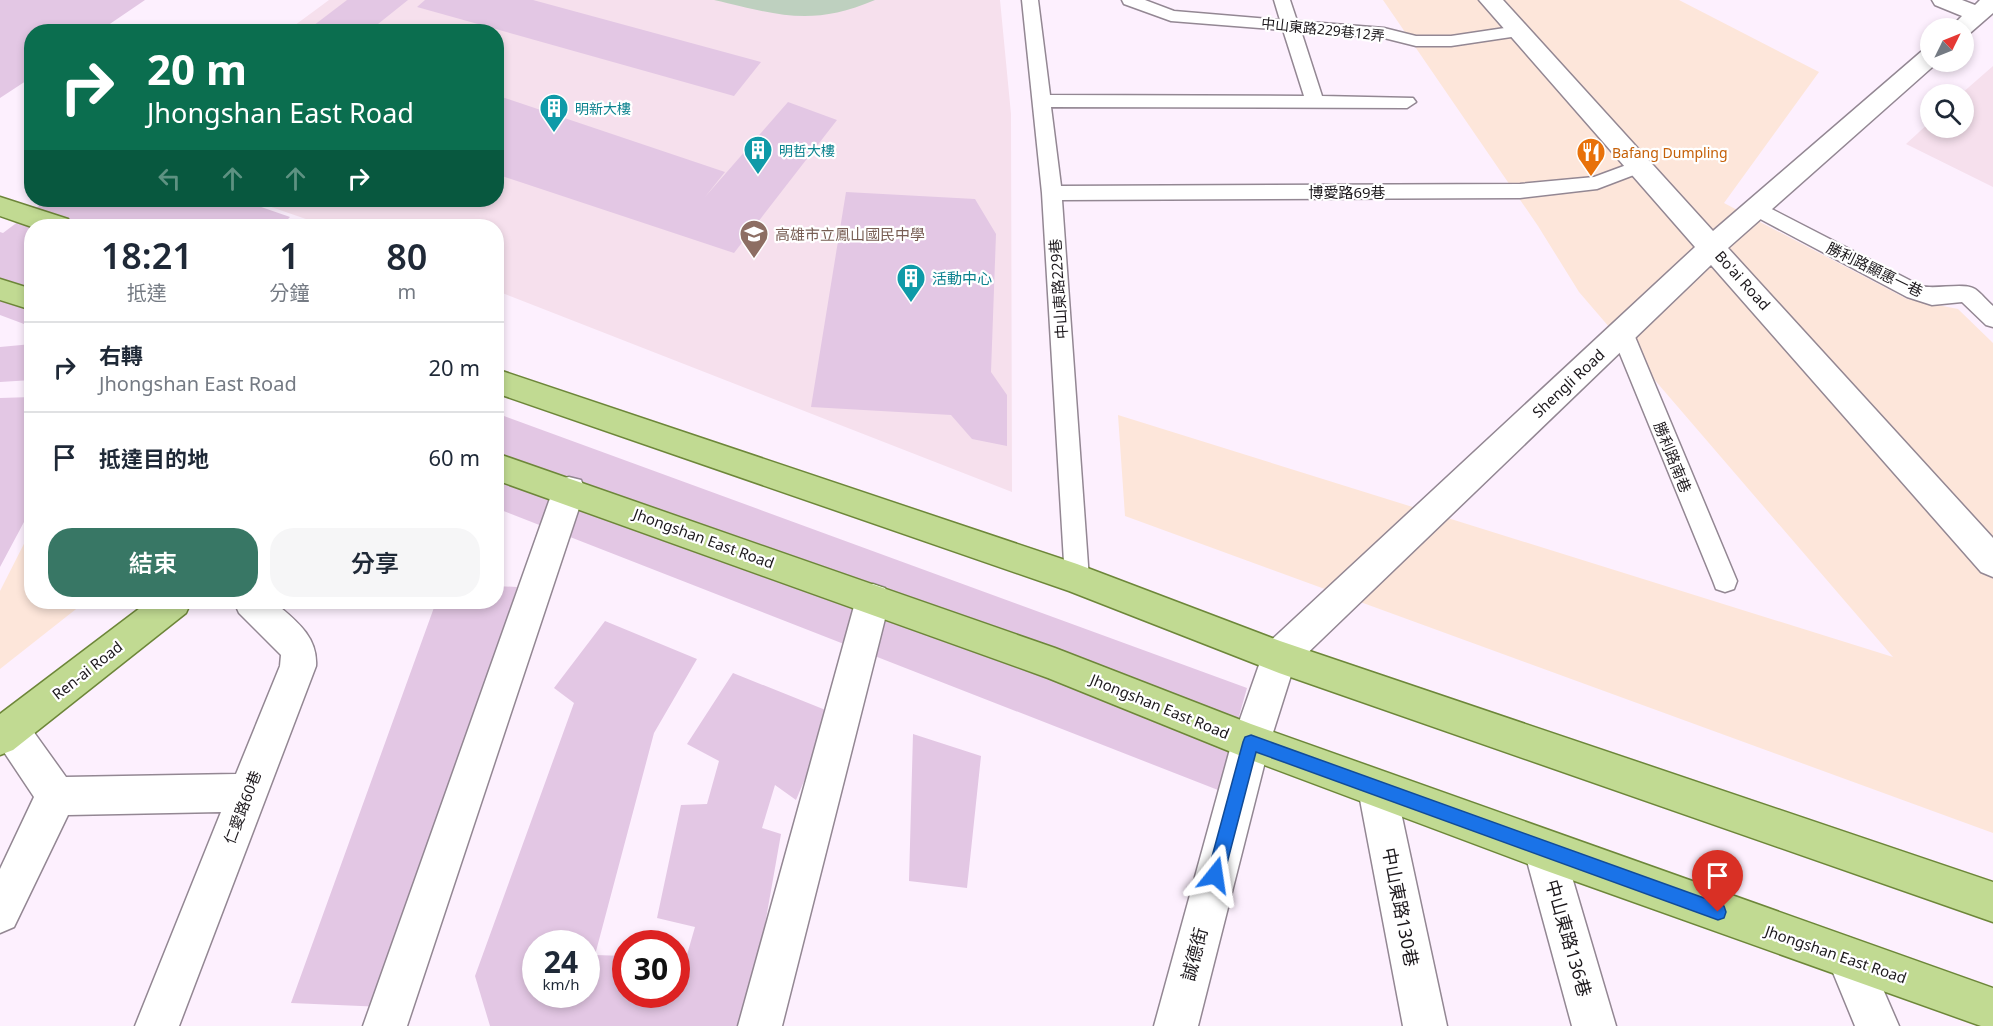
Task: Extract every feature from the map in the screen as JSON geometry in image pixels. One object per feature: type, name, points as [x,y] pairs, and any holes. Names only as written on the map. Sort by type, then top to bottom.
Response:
[{"type":"main road","points":[[0,206],[38,219]]},
{"type":"main road","points":[[0,289],[24,297]]},
{"type":"main road","points":[[504,384],[1077,579],[1278,657],[1993,902]]},
{"type":"main road","name":"Jhongshan East Road","points":[[504,469],[1055,664],[1377,789],[1993,1009]]},
{"type":"main road","name":"Ren-ai Road","points":[[5,733],[165,609]]},
{"type":"street","name":"Bo'ai Road","points":[[1490,0],[1993,562]]},
{"type":"street","points":[[1943,0],[1978,15]]},
{"type":"street","name":"Shengli Road","points":[[1251,742],[1278,657],[1712,246],[1920,65]]},
{"type":"street","points":[[386,1026],[569,490]]},
{"type":"street","points":[[760,1026],[873,599]]},
{"type":"street","name":"仁愛路60巷","points":[[157,1026],[298,666],[298,652],[292,641],[258,609]]},
{"type":"street","points":[[0,913],[52,806],[54,796],[51,788],[5,733]]},
{"type":"street","name":"誠德街","points":[[1176,1026],[1251,742]]},
{"type":"street","name":"中山東路130巷","points":[[1377,789],[1425,1026]]},
{"type":"street","points":[[54,796],[248,793]]},
{"type":"street","name":"中山東路136巷","points":[[1544,850],[1594,1026]]},
{"type":"street","points":[[1848,958],[1877,1026]]},
{"type":"lane","name":"中山東路229巷","points":[[1030,0],[1052,193],[1077,579]]},
{"type":"lane","name":"中山東路229巷12弄","points":[[1130,0],[1170,8],[1289,24],[1384,33],[1416,41],[1451,41],[1518,31]]},
{"type":"lane","points":[[1281,0],[1315,102]]},
{"type":"lane","points":[[1041,101],[1407,102]]},
{"type":"lane","name":"博愛路69巷","points":[[1052,193],[1520,191],[1597,183],[1640,166]]},
{"type":"lane","name":"勝利路顯惠一巷","points":[[1756,208],[1914,292],[1932,297],[1967,294],[1993,319]]},
{"type":"lane","name":"勝利路南巷","points":[[1622,332],[1725,581]]},
{"type":"shaded area","name":"高雄市立鳳山國民中學","points":[[329,0],[1000,0],[1011,114],[1012,492],[504,294],[504,219],[306,219],[271,207],[504,207],[504,24],[296,24]]},
{"type":"shaded area","points":[[1383,0],[1679,0],[1819,72],[1724,203],[1907,299],[1958,309],[1993,343],[1993,833],[1125,516],[1118,415],[1893,657],[1579,292],[1538,226]]},
{"type":"shaded area","points":[[1993,66],[1993,187],[1906,144],[1920,131],[1920,138],[1974,138],[1972,84]]},
{"type":"shaded area","points":[[24,544],[24,609],[76,609],[0,669],[0,591]]},
{"type":"green space","points":[[714,0],[875,0],[832,14],[795,16]]},
{"type":"building","points":[[0,0],[145,0],[110,24],[24,24],[24,82],[0,98]]},
{"type":"building","points":[[347,0],[408,0],[378,24],[316,24]]},
{"type":"building","points":[[425,0],[533,0],[761,62],[734,96],[504,31],[504,24],[478,24],[417,7]]},
{"type":"building","name":"明新大樓","points":[[504,98],[725,172],[705,197],[788,102],[837,120],[734,253],[504,177]]},
{"type":"building","name":"活動中心","points":[[846,192],[975,199],[996,234],[991,372],[1007,395],[1007,446],[972,439],[951,415],[811,407]]},
{"type":"building","points":[[38,207],[261,207],[290,217],[288,219],[24,219],[24,324],[0,315],[0,232],[3,233]]},
{"type":"building","points":[[24,345],[24,380],[0,382],[0,347]]},
{"type":"building","points":[[24,397],[24,522],[0,567],[0,398]]},
{"type":"building","points":[[504,416],[1247,688],[1218,790],[504,511]]},
{"type":"building","points":[[504,586],[517,587],[384,1007],[291,1003],[433,609],[504,609]]},
{"type":"building","points":[[605,621],[697,659],[654,733],[600,936],[600,930],[522,930],[522,1008],[600,1008],[600,955],[612,956],[612,1008],[690,1008],[690,944],[695,927],[657,918],[681,805],[707,804],[719,761],[687,744],[733,673],[833,713],[796,800],[775,785],[762,828],[781,834],[747,1026],[490,1026],[475,976],[574,703],[554,688]]},
{"type":"building","points":[[913,734],[981,756],[967,888],[909,881]]},
{"type":"place","name":"明新大樓","points":[[554,134]]},
{"type":"place","name":"明哲大樓","points":[[758,176]]},
{"type":"place","name":"Bafang Dumpling","points":[[1591,178]]},
{"type":"place","name":"高雄市立鳳山國民中學","points":[[754,260]]},
{"type":"place","name":"活動中心","points":[[911,304]]},
{"type":"route","points":[[1215,875],[1251,742],[1523,843],[1718,912]]}]
